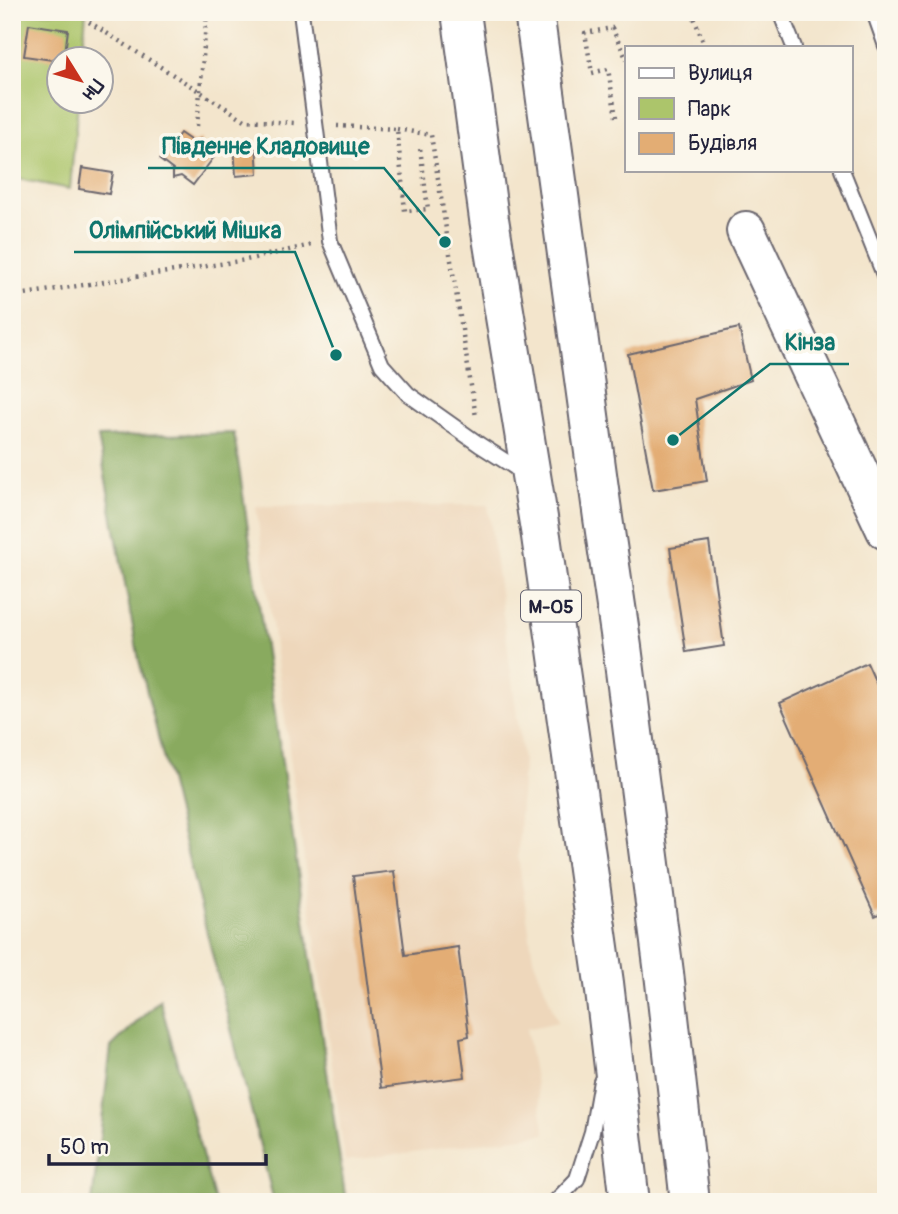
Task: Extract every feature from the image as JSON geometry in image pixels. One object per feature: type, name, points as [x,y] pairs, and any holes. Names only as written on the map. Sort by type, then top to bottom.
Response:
[{"type":"main road","name":"М-05","points":[[461,12],[489,219],[531,477],[611,1032],[630,1202]]},
{"type":"main road","points":[[534,12],[622,648],[664,972],[690,1202]]},
{"type":"main road","points":[[747,231],[883,515]]},
{"type":"lane","points":[[302,12],[330,241],[382,365],[408,394],[531,477]]},
{"type":"lane","points":[[780,12],[794,46]]},
{"type":"lane","points":[[876,13],[886,46]]},
{"type":"lane","points":[[843,172],[886,281]]},
{"type":"lane","points":[[555,1202],[578,1179],[592,1132],[611,1032]]},
{"type":"path","points":[[197,126],[207,12]]},
{"type":"path","points":[[692,12],[705,46]]},
{"type":"path","points":[[89,22],[245,120],[397,129],[431,135],[480,445]]},
{"type":"path","points":[[616,117],[608,69],[592,73],[585,33],[612,28],[625,56]]},
{"type":"path","points":[[397,129],[405,211],[428,209],[419,148]]},
{"type":"path","points":[[12,296],[246,260],[330,241]]},
{"type":"shaded area","points":[[488,505],[523,760],[518,856],[533,958],[558,1022],[526,1029],[545,1134],[345,1161],[256,506]]},
{"type":"green space","points":[[12,12],[86,12],[83,46],[46,46],[46,116],[77,116],[70,189],[12,178]]},
{"type":"green space","points":[[234,433],[346,1202],[274,1202],[139,660],[98,437]]},
{"type":"green space","points":[[160,1000],[215,1202],[92,1202],[111,1047]]},
{"type":"building","points":[[29,24],[68,30],[66,46],[46,46],[46,59],[24,56]]},
{"type":"building","points":[[180,133],[193,142],[201,139],[201,147],[214,157],[193,185],[181,176],[173,178],[173,170],[160,160],[167,150],[164,141],[174,141]]},
{"type":"building","points":[[256,143],[258,174],[236,176],[234,144]]},
{"type":"building","points":[[82,168],[113,173],[109,194],[79,189]]},
{"type":"building","points":[[739,328],[751,380],[695,399],[707,481],[653,490],[628,354]]},
{"type":"building","points":[[709,542],[724,646],[686,652],[670,548]]},
{"type":"building","points":[[867,663],[886,705],[886,911],[875,916],[780,703]]},
{"type":"building","points":[[394,871],[405,955],[458,947],[469,1036],[460,1038],[465,1077],[381,1088],[353,876]]},
{"type":"place","name":"Південне Кладовище","points":[[445,242]]},
{"type":"place","name":"Олімпійський Мішка","points":[[336,355]]},
{"type":"place","name":"Кінза","points":[[673,440]]}]
